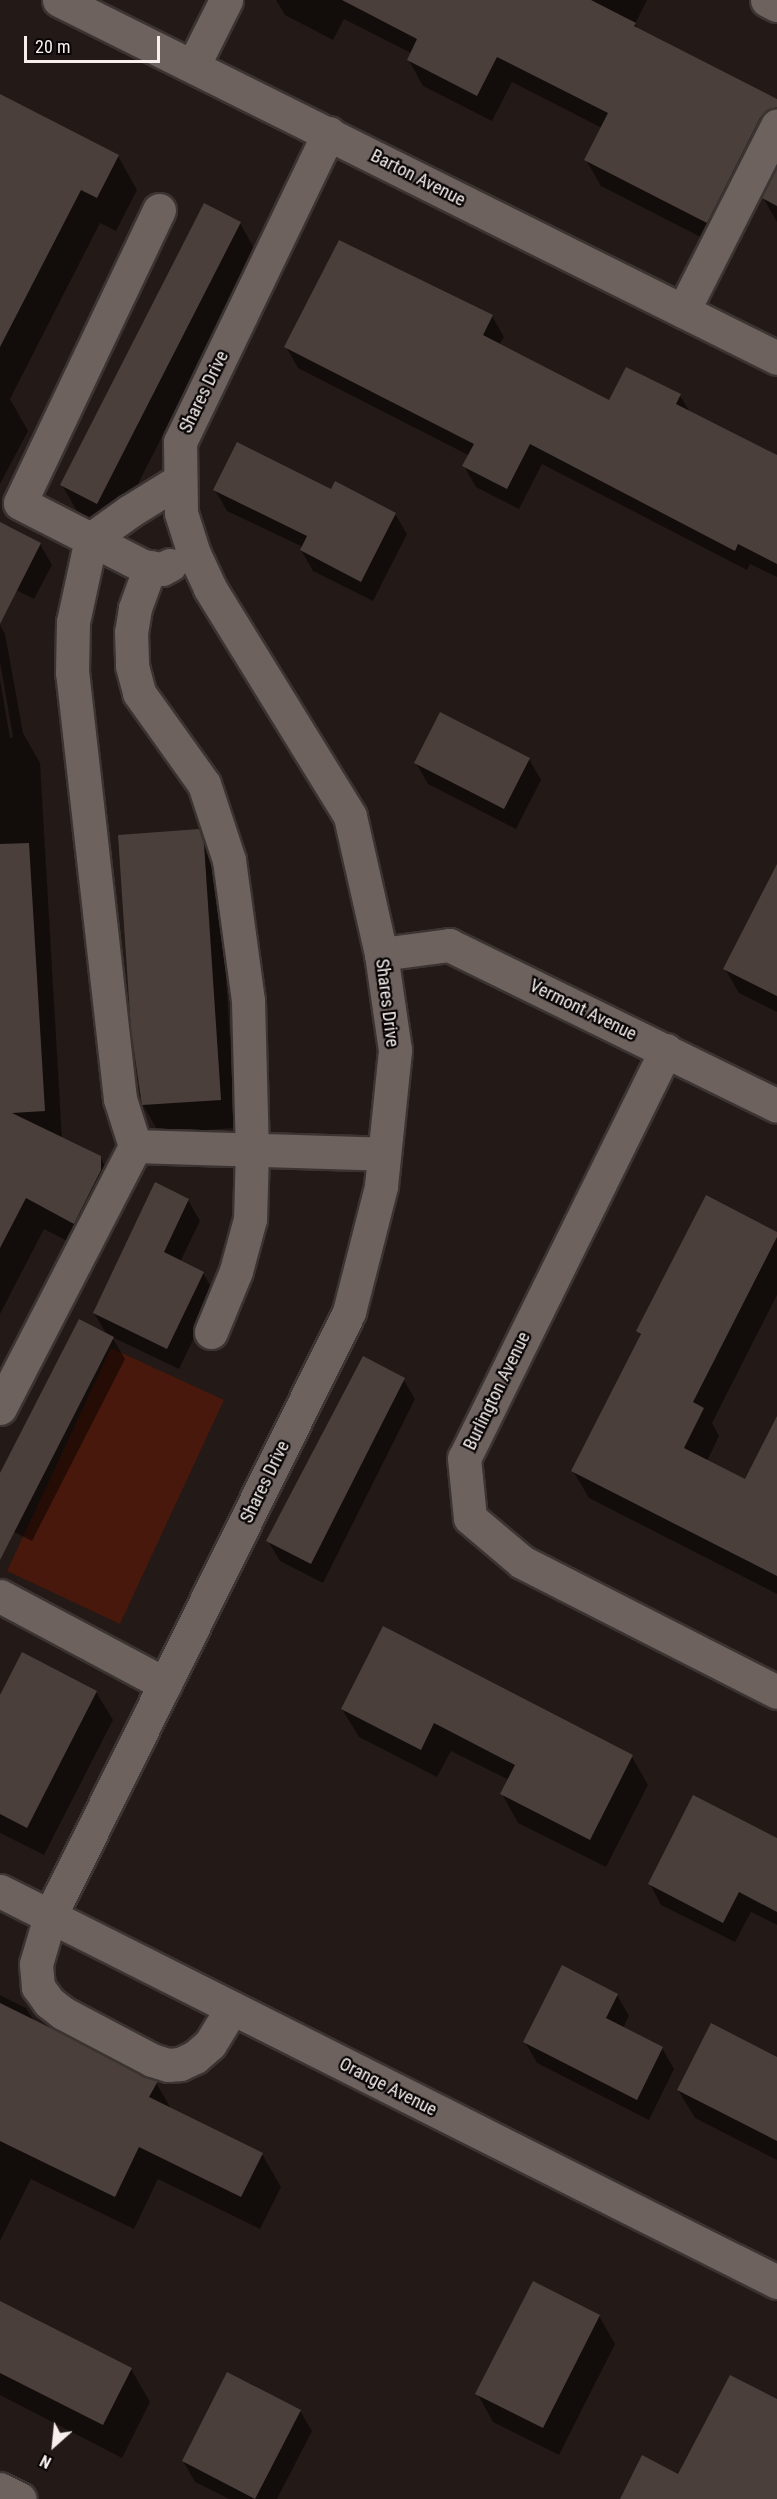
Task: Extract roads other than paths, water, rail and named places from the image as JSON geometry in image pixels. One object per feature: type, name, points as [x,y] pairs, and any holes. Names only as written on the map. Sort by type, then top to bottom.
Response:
[{"type":"street","name":"Barton Avenue","points":[[59,0],[777,358]]},
{"type":"street","points":[[193,66],[226,0]]},
{"type":"street","points":[[767,0],[777,5]]},
{"type":"street","points":[[683,311],[777,126]]},
{"type":"street","name":"Shares Drive","points":[[232,2008],[210,2044],[180,2064],[168,2065],[152,2060],[63,2013],[38,1987],[36,1964],[50,1916],[349,1312],[381,1186],[394,1050],[381,954],[350,816],[210,588],[194,554],[181,513],[180,442],[329,133]]},
{"type":"street","points":[[159,210],[20,503],[150,567],[162,569],[194,554]]},
{"type":"street","points":[[0,1408],[135,1146],[120,1100],[72,673],[73,622],[90,539],[180,480]]},
{"type":"street","points":[[150,567],[135,608],[131,632],[132,666],[139,693],[204,783],[229,861],[248,1001],[252,1149],[250,1219],[236,1271],[211,1332]]},
{"type":"street","name":"Vermont Avenue","points":[[381,954],[449,945],[666,1050],[777,1107]]},
{"type":"street","name":"Burlington Avenue","points":[[666,1050],[464,1458],[470,1518],[522,1562],[777,1692]]},
{"type":"street","points":[[135,1146],[384,1154]]},
{"type":"street","points":[[0,1596],[165,1684]]},
{"type":"street","name":"Orange Avenue","points":[[0,1891],[777,2282]]},
{"type":"street","points":[[0,2489],[20,2499]]}]
